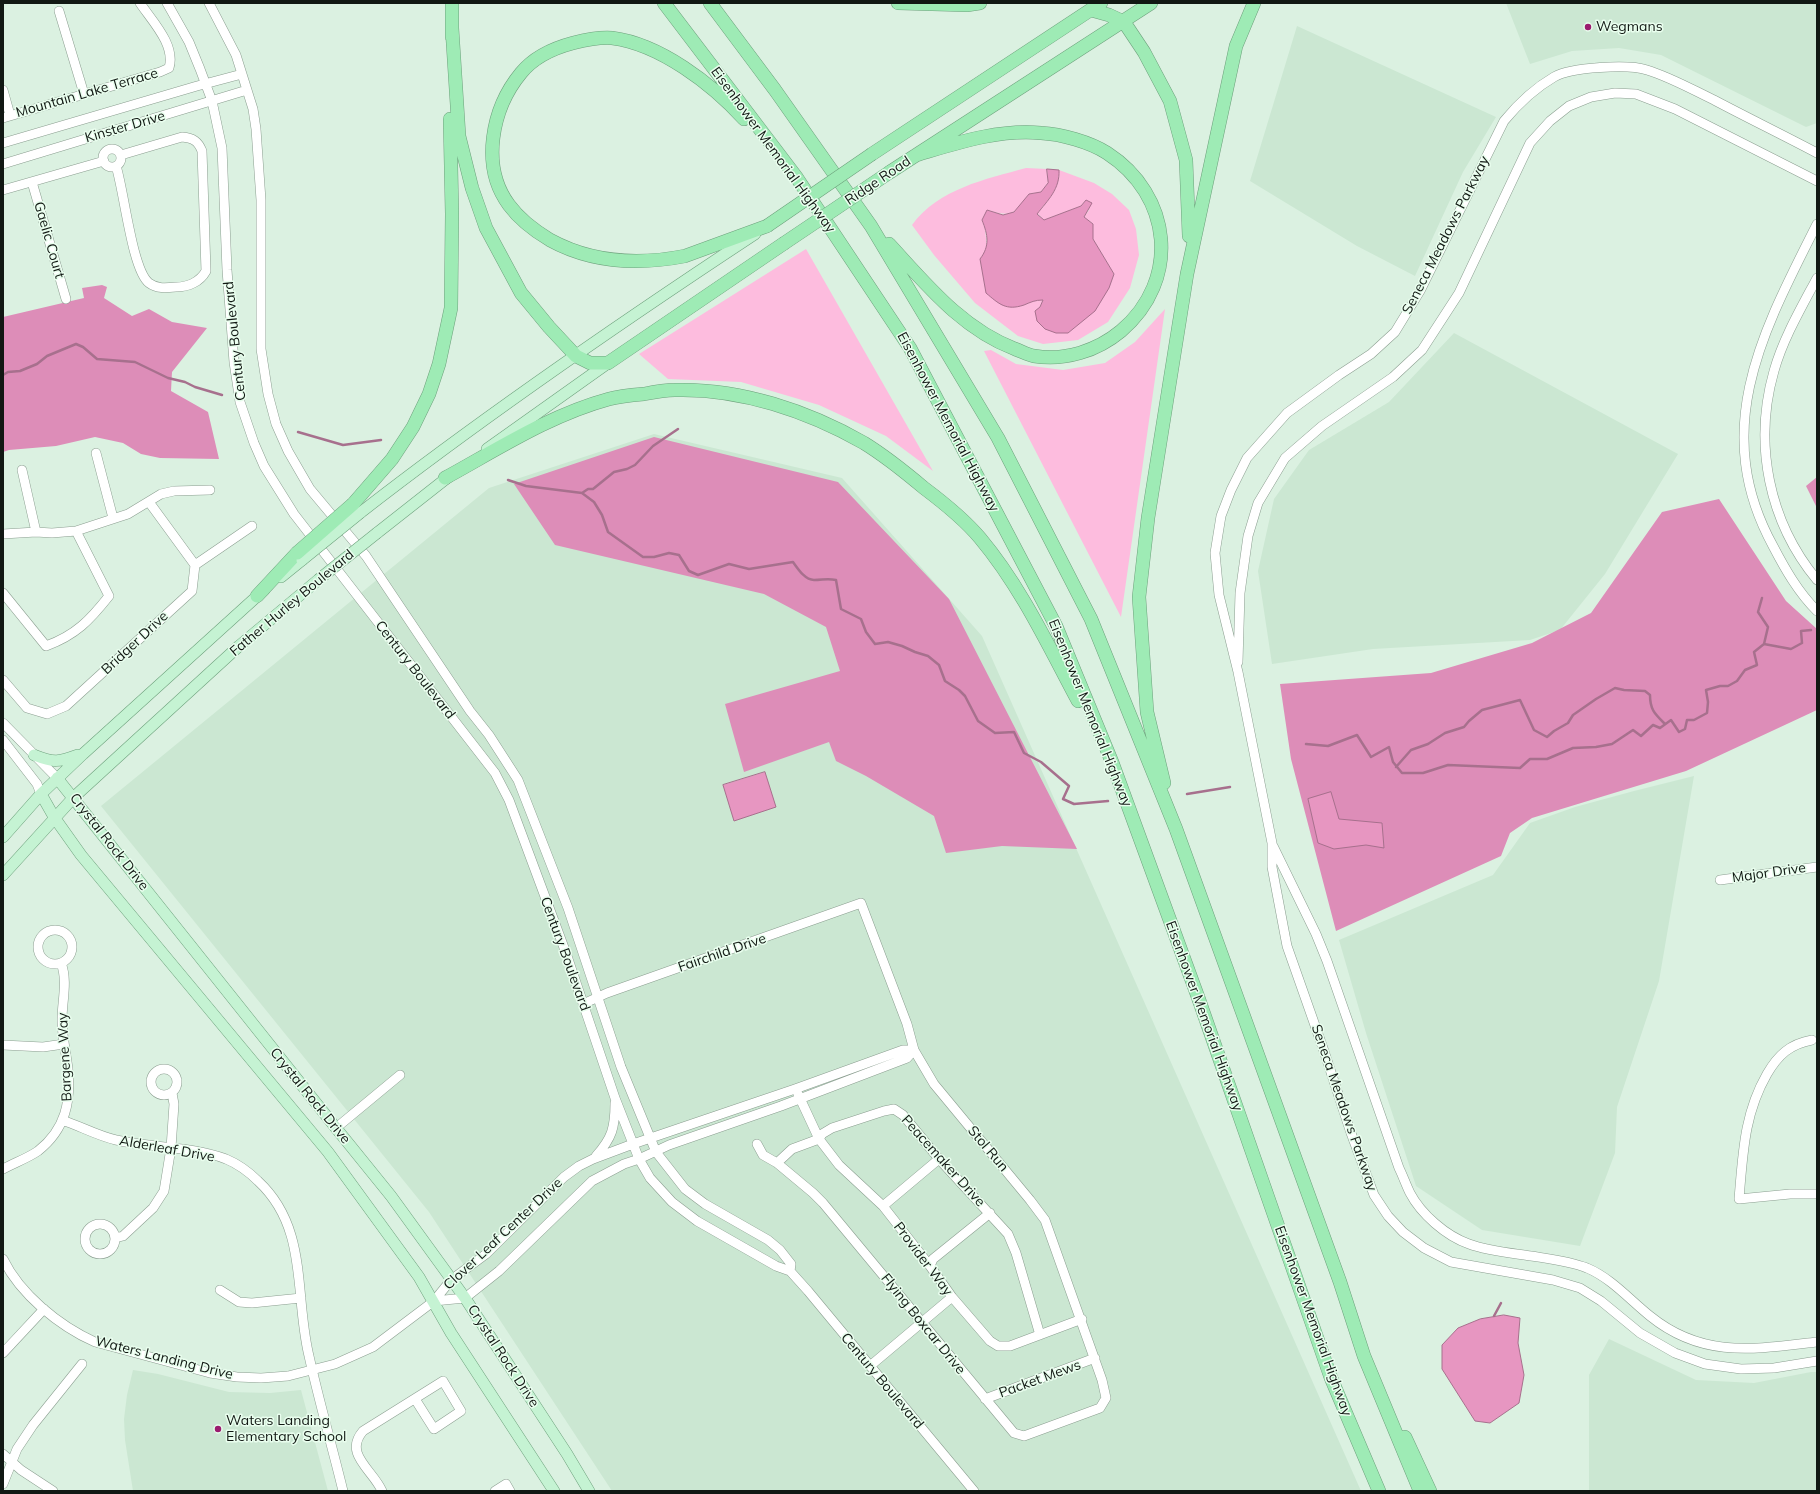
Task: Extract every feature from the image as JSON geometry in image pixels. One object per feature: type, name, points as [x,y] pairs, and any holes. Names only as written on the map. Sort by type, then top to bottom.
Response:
[{"type":"highway","points":[[257,596],[357,508],[413,427],[431,387],[439,364],[451,308],[452,214],[450,74],[452,3]]},
{"type":"highway","name":"Eisenhower Memorial Highway","points":[[664,3],[797,178],[910,348],[1056,626],[1112,762],[1203,1012],[1330,1378],[1379,1491]]},
{"type":"highway","points":[[710,3],[775,90],[871,226],[998,438],[1091,619],[1176,829],[1340,1282],[1364,1356],[1420,1491]]},
{"type":"highway","points":[[898,3],[967,5],[980,3]]},
{"type":"highway","name":"Ridge Road","points":[[608,363],[890,172],[1124,22],[1151,3]]},
{"type":"highway","points":[[1176,829],[1147,712],[1139,597],[1148,518],[1187,274],[1236,46],[1254,3]]},
{"type":"highway","points":[[1096,6],[1109,15],[1124,22],[1144,52],[1170,101],[1186,160],[1190,223],[1187,274]]},
{"type":"highway","name":"Ridge Road","points":[[767,226],[872,154],[1096,6]]},
{"type":"highway","points":[[452,28],[459,136],[472,188],[486,228],[521,293],[549,327],[576,356],[590,364],[608,363]]},
{"type":"highway","points":[[767,226],[685,256],[674,258],[630,262],[589,256],[561,246],[526,223],[509,205],[498,181],[492,154],[494,132],[499,111],[522,72],[536,59],[559,47],[584,40],[611,38],[633,43],[658,52],[699,78],[737,112],[797,178]]},
{"type":"highway","points":[[871,226],[934,292],[969,324],[998,342],[1033,356],[1057,356],[1081,353],[1097,348],[1111,340],[1129,324],[1146,303],[1156,284],[1160,262],[1160,230],[1148,197],[1129,170],[1106,152],[1076,139],[1034,133],[998,133],[916,155]]},
{"type":"highway","points":[[445,478],[550,420],[578,408],[610,398],[674,390],[710,391],[753,399],[786,408],[824,423],[865,444],[915,480],[948,506],[980,537],[1010,579],[1037,624],[1112,762]]},
{"type":"highway","points":[[1364,1356],[1430,1491]]},
{"type":"main road","name":"Ridge Road","points":[[576,356],[767,226]]},
{"type":"main road","points":[[357,508],[576,356]]},
{"type":"main road","name":"Father Hurley Boulevard","points":[[3,875],[54,817],[74,797],[239,646],[318,580],[445,478],[608,363]]},
{"type":"main road","name":"Father Hurley Boulevard","points":[[3,837],[57,778],[257,596]]},
{"type":"main road","points":[[34,755],[50,761],[61,762],[83,754]]},
{"type":"main road","name":"Crystal Rock Drive","points":[[57,778],[74,797],[391,1196],[465,1298],[567,1454],[589,1491]]},
{"type":"main road","name":"Crystal Rock Drive","points":[[41,794],[54,817],[81,855],[328,1152],[396,1245],[434,1301],[451,1333],[554,1491]]},
{"type":"street","name":"Mountain Lake Terrace","points":[[7,117],[160,72],[169,68],[172,59],[170,49],[140,3]]},
{"type":"street","name":"Century Boulevard","points":[[167,3],[189,42],[206,83],[212,101],[222,148],[227,270],[234,362],[240,402],[254,443],[264,466],[294,514],[495,773],[509,800],[566,953],[615,1098],[639,1159],[650,1178],[672,1202],[697,1221],[776,1266],[790,1271],[974,1491]]},
{"type":"street","name":"Century Boulevard","points":[[210,3],[236,55],[253,109],[259,146],[262,253],[262,363],[276,424],[288,451],[308,485],[366,556],[470,711],[489,735],[518,780],[568,908],[622,1067],[656,1152],[685,1189],[705,1204],[768,1240],[780,1250],[791,1264],[790,1271]]},
{"type":"street","points":[[60,11],[84,94]]},
{"type":"street","name":"Seneca Meadows Parkway","points":[[1817,153],[1686,86],[1646,69],[1614,67],[1572,72],[1555,76],[1523,100],[1504,121],[1420,291],[1395,332],[1371,354],[1339,375],[1287,414],[1247,458],[1231,490],[1221,516],[1215,553],[1219,594],[1238,672],[1272,843],[1272,867],[1289,952],[1351,1133],[1374,1195],[1388,1216],[1403,1232],[1424,1248],[1451,1262],[1553,1280],[1580,1288],[1601,1301],[1640,1333],[1675,1353],[1705,1364],[1741,1369],[1774,1368],[1817,1361]]},
{"type":"street","name":"Kinster Drive","points":[[3,143],[206,83],[242,74]]},
{"type":"street","points":[[3,90],[7,117]]},
{"type":"street","name":"Kinster Drive","points":[[3,164],[248,90]]},
{"type":"street","name":"Seneca Meadows Parkway","points":[[1238,672],[1240,593],[1248,536],[1258,503],[1272,478],[1290,454],[1322,426],[1393,376],[1422,350],[1460,293],[1530,143],[1550,121],[1569,106],[1591,97],[1616,93],[1636,94],[1675,109],[1817,181]]},
{"type":"street","points":[[105,132],[110,149]]},
{"type":"street","points":[[116,166],[130,232],[143,274],[148,282],[157,288],[177,287],[186,286],[202,278],[206,271],[206,258],[202,151],[199,143],[192,138],[182,137],[121,156]]},
{"type":"street","points":[[110,149],[117,150],[121,156],[120,162],[116,166],[110,166],[104,160],[104,154],[110,149]]},
{"type":"street","points":[[3,190],[104,160]]},
{"type":"street","name":"Gaelic Court","points":[[32,182],[66,299]]},
{"type":"street","points":[[1817,224],[1770,319],[1752,370],[1744,413],[1744,450],[1748,482],[1756,512],[1789,576],[1817,611]]},
{"type":"street","points":[[1817,278],[1789,334],[1774,371],[1766,406],[1764,443],[1768,479],[1776,505],[1787,532],[1807,568],[1817,580]]},
{"type":"street","points":[[96,453],[113,518]]},
{"type":"street","points":[[22,470],[36,532]]},
{"type":"street","points":[[3,534],[76,531],[128,514],[161,494],[174,491],[210,490]]},
{"type":"street","points":[[149,502],[195,565],[252,526]]},
{"type":"street","points":[[3,593],[46,646],[62,640],[91,619],[109,596],[76,531]]},
{"type":"street","name":"Bridger Drive","points":[[3,680],[27,708],[46,714],[66,706],[192,591],[195,565]]},
{"type":"street","name":"Crystal Rock Drive","points":[[3,723],[57,778]]},
{"type":"street","name":"Crystal Rock Drive","points":[[3,740],[37,784],[41,794]]},
{"type":"street","name":"Seneca Meadows Parkway","points":[[1272,843],[1316,934],[1327,961],[1400,1168],[1411,1194],[1426,1214],[1444,1231],[1468,1244],[1502,1252],[1567,1262],[1588,1269],[1613,1284],[1651,1317],[1686,1338],[1716,1348],[1749,1350],[1817,1342]]},
{"type":"street","name":"Major Drive","points":[[1720,880],[1817,866]]},
{"type":"street","name":"Fairchild Drive","points":[[583,1004],[598,996],[861,903]]},
{"type":"street","name":"Stol Run","points":[[861,903],[907,1024],[914,1050],[934,1084],[1045,1220],[1082,1319],[1106,1398]]},
{"type":"street","name":"Bargene Way","points":[[3,1169],[38,1151],[52,1137],[68,1108],[69,1091],[62,1021],[65,973],[61,963]]},
{"type":"street","points":[[1812,1040],[1800,1042],[1786,1049],[1775,1059],[1758,1089],[1750,1109],[1745,1131],[1739,1199],[1790,1194],[1817,1194]]},
{"type":"street","points":[[3,1045],[44,1047],[64,1044]]},
{"type":"street","name":"Clover Leaf Center Drive","points":[[434,1301],[451,1280],[486,1254],[564,1177],[593,1159],[632,1144],[795,1089],[903,1050],[914,1050]]},
{"type":"street","name":"Clover Leaf Center Drive","points":[[434,1301],[465,1298],[498,1271],[592,1182],[624,1164],[656,1152],[669,1145],[907,1058],[914,1050]]},
{"type":"street","points":[[336,1128],[400,1075]]},
{"type":"street","name":"Provider Way","points":[[795,1089],[801,1098],[819,1139],[839,1165],[883,1206],[952,1297],[990,1340],[998,1346],[1010,1346],[1082,1319]]},
{"type":"street","points":[[115,1238],[123,1236],[154,1208],[164,1192],[171,1148],[174,1104],[172,1093]]},
{"type":"street","points":[[593,1159],[606,1145],[612,1134],[615,1120],[615,1098]]},
{"type":"street","name":"Peacemaker Drive","points":[[777,1163],[792,1149],[819,1139],[822,1134],[832,1128],[884,1110],[894,1109],[903,1115],[939,1159],[1008,1234],[1016,1253],[1040,1335]]},
{"type":"street","name":"Alderleaf Drive","points":[[62,1120],[115,1140],[202,1152],[227,1160],[248,1172],[268,1190],[282,1210],[292,1234],[296,1254],[308,1355],[343,1491]]},
{"type":"street","name":"Flying Boxcar Drive","points":[[757,1144],[763,1155],[777,1163],[823,1203],[1014,1433],[1024,1436],[1100,1408],[1106,1398]]},
{"type":"street","points":[[883,1206],[939,1159]]},
{"type":"street","points":[[930,1266],[933,1259],[990,1213]]},
{"type":"street","name":"Waters Landing Drive","points":[[3,1259],[7,1268],[24,1289],[44,1309],[80,1335],[95,1342],[210,1373],[238,1377],[261,1378],[288,1376],[334,1364],[373,1347],[434,1301]]},
{"type":"street","points":[[220,1290],[239,1302],[252,1303],[301,1298]]},
{"type":"street","points":[[870,1366],[952,1297]]},
{"type":"street","points":[[3,1353],[44,1309]]},
{"type":"street","name":"Packet Mews","points":[[985,1399],[1095,1358]]},
{"type":"street","points":[[3,1484],[17,1449],[33,1425],[82,1364]]},
{"type":"street","points":[[382,1491],[360,1459],[355,1447],[356,1438],[363,1431],[443,1381],[461,1411],[434,1429],[415,1399]]},
{"type":"street","points":[[3,1454],[53,1491]]},
{"type":"street","points":[[495,1491],[506,1484],[510,1491]]},
{"type":"shaded area","points":[[1506,3],[1817,3],[1817,123],[1806,127],[1661,55],[1619,48],[1572,51],[1530,64]]},
{"type":"shaded area","points":[[1297,26],[1496,117],[1463,172],[1415,276],[1357,246],[1250,181]]},
{"type":"shaded area","points":[[1026,168],[1047,169],[1048,183],[1041,192],[1029,194],[1016,210],[1008,214],[988,210],[982,220],[985,228],[987,249],[1023,305],[1034,300],[1043,300],[1040,307],[1068,333],[1080,322],[1114,274],[1093,239],[1093,224],[1084,217],[1089,210],[1086,200],[1081,206],[1044,220],[1037,213],[1045,204],[1055,188],[1058,182],[1059,170],[1094,183],[1112,194],[1129,210],[1136,229],[1139,255],[1130,288],[1108,322],[1078,340],[1043,344],[1018,336],[975,303],[934,255],[912,225],[935,202],[949,194],[979,181]]},
{"type":"shaded area","points":[[1047,169],[1059,170],[1058,183],[1049,199],[1037,214],[1044,220],[1081,206],[1086,200],[1092,203],[1084,217],[1093,224],[1093,239],[1114,274],[1109,288],[1095,311],[1068,333],[1056,333],[1045,329],[1037,321],[1035,311],[1040,307],[1043,300],[1018,307],[1007,307],[986,293],[980,259],[987,245],[986,231],[982,220],[987,210],[1003,215],[1014,212],[1029,194],[1041,192],[1048,183]]},
{"type":"shaded area","points":[[806,249],[933,471],[886,436],[819,405],[741,382],[668,379],[639,354]]},
{"type":"shaded area","points":[[102,285],[107,287],[104,298],[132,316],[149,309],[172,322],[207,328],[172,372],[171,391],[208,412],[219,459],[160,458],[141,454],[123,443],[95,437],[56,446],[9,450],[3,452],[3,317],[84,298],[82,288]]},
{"type":"shaded area","points":[[1165,309],[1121,617],[984,351],[991,350],[1016,364],[1063,370],[1105,363],[1135,342]]},
{"type":"shaded area","points":[[1454,333],[1678,454],[1605,574],[1560,630],[1530,640],[1373,649],[1272,664],[1258,571],[1274,499],[1309,450],[1389,402]]},
{"type":"shaded area","points":[[654,434],[842,478],[982,636],[1361,1491],[612,1491],[429,1212],[101,806],[489,488]]},
{"type":"shaded area","points":[[654,437],[838,482],[949,599],[1077,849],[1002,846],[946,853],[934,816],[866,776],[836,761],[829,742],[744,772],[725,704],[840,671],[826,627],[764,594],[555,545],[514,484]]},
{"type":"shaded area","points":[[1817,477],[1817,508],[1806,486]]},
{"type":"shaded area","points":[[1719,499],[1786,601],[1817,629],[1817,710],[1686,771],[1532,818],[1510,833],[1501,856],[1336,931],[1291,759],[1280,684],[1431,673],[1532,643],[1591,613],[1662,512]]},
{"type":"shaded area","points":[[765,772],[776,807],[734,821],[723,785]]},
{"type":"shaded area","points":[[1694,776],[1659,981],[1617,1107],[1615,1153],[1580,1246],[1482,1230],[1416,1186],[1366,1033],[1339,940],[1493,875],[1530,823],[1575,807]]},
{"type":"shaded area","points":[[1331,792],[1339,819],[1382,823],[1384,848],[1366,845],[1334,849],[1318,843],[1308,799]]},
{"type":"shaded area","points":[[1504,1315],[1520,1318],[1518,1343],[1524,1375],[1519,1403],[1490,1423],[1475,1421],[1442,1369],[1442,1345],[1458,1328],[1480,1319]]},
{"type":"shaded area","points":[[1609,1339],[1696,1380],[1754,1383],[1817,1372],[1817,1491],[1589,1491],[1589,1375]]},
{"type":"shaded area","name":"Waters Landing Elementary School","points":[[133,1370],[158,1374],[229,1392],[270,1393],[301,1390],[328,1491],[133,1491],[125,1440],[124,1419],[127,1395]]},
{"type":"waterway","points":[[3,375],[8,372],[20,371],[37,364],[47,356],[76,344],[83,347],[97,359],[135,362],[168,378],[185,382],[195,387],[222,395]]},
{"type":"waterway","points":[[582,493],[588,489],[593,489],[614,472],[627,469],[635,465],[653,446],[678,429]]},
{"type":"waterway","points":[[298,432],[343,445],[381,440]]},
{"type":"waterway","points":[[508,480],[526,486],[582,493],[594,502],[602,515],[608,532],[643,557],[654,557],[669,553],[679,555],[689,571],[698,575],[729,564],[749,569],[793,562],[802,574],[811,580],[836,580],[841,609],[861,619],[866,632],[875,644],[888,642],[902,646],[928,656],[939,665],[945,681],[965,696],[978,721],[995,733],[1014,732],[1024,753],[1041,762],[1069,786],[1063,799],[1074,804],[1108,801]]},
{"type":"waterway","points":[[1306,744],[1328,746],[1357,735],[1371,757],[1389,747],[1393,762],[1402,773],[1423,773],[1448,765],[1520,768],[1530,759],[1547,759],[1573,748],[1596,747],[1612,744],[1633,730],[1641,736],[1653,725],[1660,728],[1671,720],[1679,732],[1685,729],[1687,720],[1694,720],[1707,713],[1708,702],[1706,690],[1720,686],[1728,686],[1737,681],[1745,670],[1757,665],[1754,652],[1764,644],[1768,627],[1758,612],[1762,598]]},
{"type":"waterway","points":[[1764,644],[1791,649],[1802,643],[1801,631],[1811,630]]},
{"type":"waterway","points":[[1396,767],[1411,750],[1428,744],[1445,733],[1464,727],[1482,710],[1520,700],[1534,730],[1547,737],[1568,723],[1573,715],[1615,688],[1645,691],[1650,695],[1651,704],[1654,711],[1665,724]]},
{"type":"waterway","points":[[1187,794],[1230,787]]},
{"type":"waterway","points":[[1494,1316],[1501,1303]]},
{"type":"place","name":"Wegmans","points":[[1588,27]]},
{"type":"place","name":"Waters Landing Elementary School","points":[[218,1429]]}]
